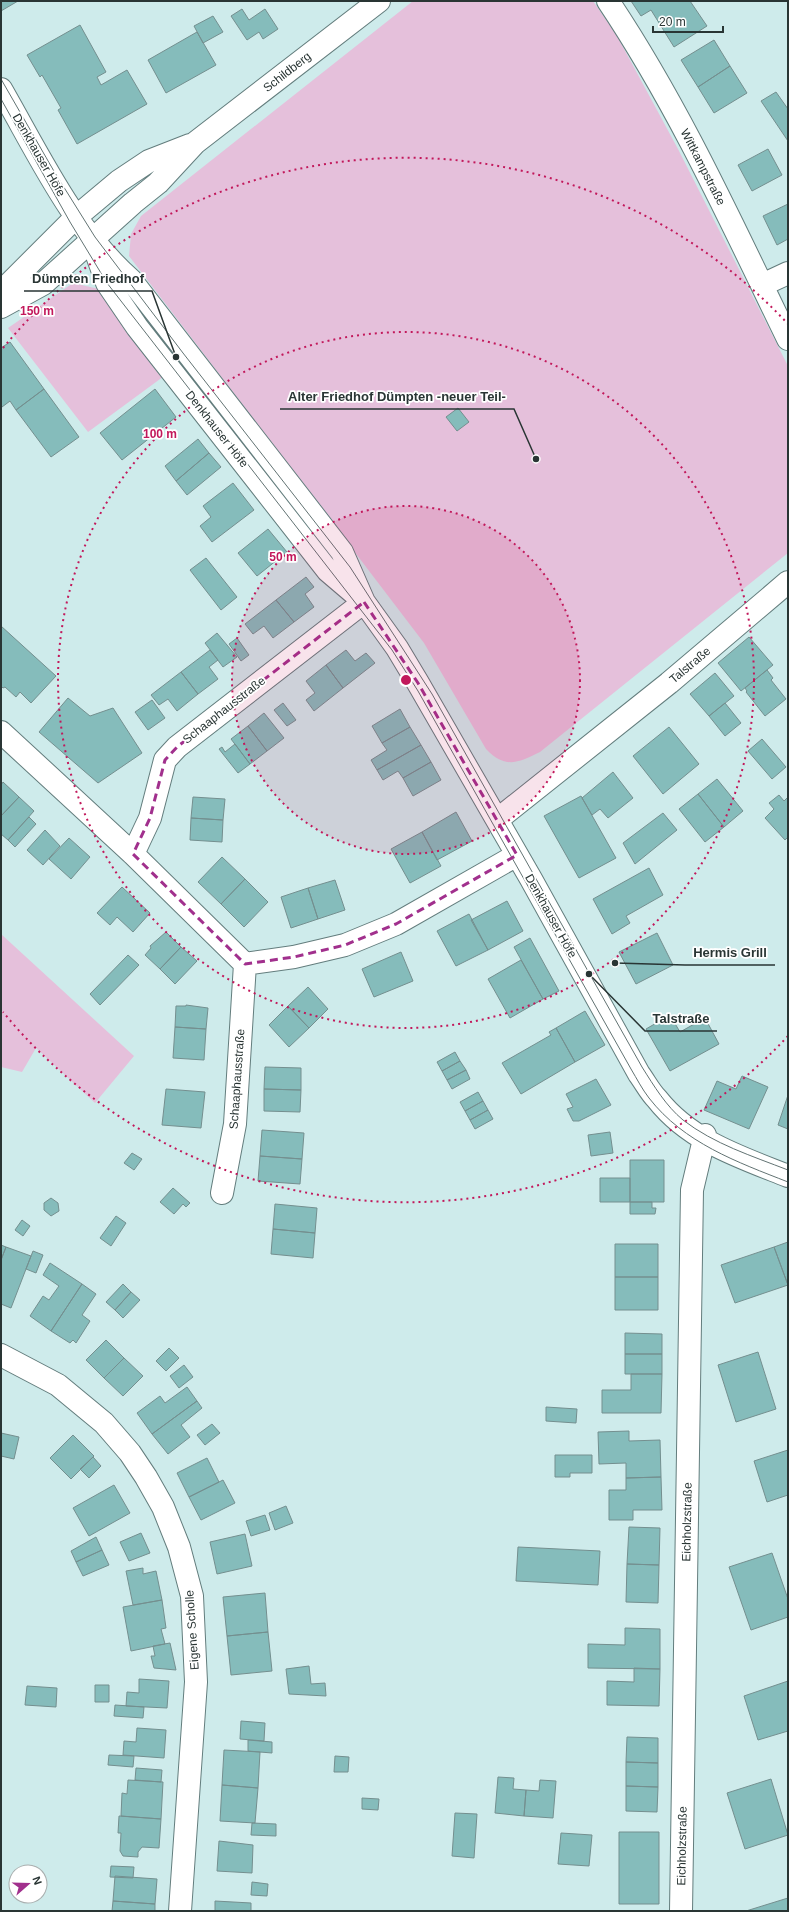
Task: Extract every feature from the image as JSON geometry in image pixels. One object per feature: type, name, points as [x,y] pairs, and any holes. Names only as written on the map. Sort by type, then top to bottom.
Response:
[{"type":"street","name":"Schildberg","points":[[1,307],[43,284],[133,203],[158,184],[195,143],[379,1]]},
{"type":"street","name":"Wittkampstraße","points":[[608,1],[631,36],[696,151],[788,339]]},
{"type":"street","name":"Denkhauser Höfe","points":[[1,89],[76,217],[92,240],[132,280],[342,552],[364,602],[397,648],[418,683],[517,855],[639,1074],[656,1099],[679,1122],[704,1138],[788,1176]]},
{"type":"street","name":"Schildberg","points":[[1,292],[21,270],[76,217],[128,174],[149,162],[195,143]]},
{"type":"street","points":[[762,285],[788,273]]},
{"type":"street","name":"Talstraße","points":[[497,820],[669,683],[788,582]]},
{"type":"street","name":"Schaaphausstraße","points":[[133,854],[150,818],[165,760],[177,747],[364,602]]},
{"type":"street","points":[[1,732],[133,854],[245,964],[302,956],[345,944],[396,924],[517,855]]},
{"type":"street","name":"Schaaphausstraße","points":[[222,1193],[235,1124],[245,964]]},
{"type":"street","name":"Eichholzstraße","points":[[681,1911],[692,1190],[704,1138]]},
{"type":"street","name":"Eigene Scholle","points":[[1,1355],[58,1385],[104,1423],[130,1454],[146,1477],[163,1507],[179,1547],[192,1596],[196,1682],[180,1911]]},
{"type":"highlighted area","points":[[364,602],[418,683],[517,855],[396,924],[345,945],[294,957],[245,964],[133,854],[150,818],[165,760],[177,747]]},
{"type":"shaded area","points":[[413,1],[593,1],[616,34],[678,149],[788,366],[788,553],[540,752],[525,759],[512,762],[506,762],[499,759],[486,749],[424,643],[129,256],[131,234],[141,216]]},
{"type":"shaded area","points":[[73,283],[99,289],[171,371],[88,432],[8,328]]},
{"type":"shaded area","points":[[1,934],[134,1056],[95,1103],[36,1048],[22,1072],[1,1067]]},
{"type":"building","points":[[1,1],[18,1],[1,11]]},
{"type":"building","points":[[631,1],[690,1],[707,26],[674,47],[651,10],[641,16]]},
{"type":"building","points":[[242,9],[249,20],[265,9],[278,29],[263,39],[259,32],[247,40],[231,16]]},
{"type":"building","points":[[213,16],[223,32],[203,43],[194,26]]},
{"type":"building","points":[[80,25],[106,72],[97,77],[101,85],[127,70],[147,104],[77,144],[58,110],[61,108],[42,75],[40,77],[27,55]]},
{"type":"building","points":[[197,32],[216,65],[166,93],[148,60]]},
{"type":"building","points":[[714,40],[730,66],[698,87],[681,60]]},
{"type":"building","points":[[730,66],[747,93],[714,113],[698,87]]},
{"type":"building","points":[[776,92],[788,109],[788,141],[761,101]]},
{"type":"building","points":[[768,149],[782,175],[752,191],[738,165]]},
{"type":"building","points":[[788,204],[788,239],[777,245],[763,216]]},
{"type":"building","points":[[10,342],[44,389],[16,410],[10,401],[2,407],[1,405],[1,348]]},
{"type":"building","points":[[44,389],[79,437],[51,457],[16,410]]},
{"type":"building","points":[[155,389],[176,417],[122,460],[100,433]]},
{"type":"building","points":[[458,408],[469,422],[457,431],[446,417]]},
{"type":"building","points":[[198,439],[209,453],[176,481],[165,466]]},
{"type":"building","points":[[209,453],[221,467],[187,495],[176,481]]},
{"type":"building","points":[[233,483],[254,510],[212,542],[200,526],[211,517],[203,506]]},
{"type":"building","points":[[268,529],[287,552],[257,576],[238,553]]},
{"type":"building","points":[[206,558],[237,597],[221,610],[190,570]]},
{"type":"building","points":[[306,577],[314,587],[305,594],[314,607],[294,622],[276,600]]},
{"type":"building","points":[[276,600],[294,622],[273,638],[264,626],[253,634],[245,624]]},
{"type":"building","points":[[1,626],[56,676],[31,703],[20,692],[16,697],[5,687],[3,688],[1,686]]},
{"type":"building","points":[[217,633],[237,657],[223,667],[205,643]]},
{"type":"building","points":[[749,637],[773,665],[741,691],[718,663]]},
{"type":"building","points":[[237,638],[249,655],[241,661],[229,644]]},
{"type":"building","points":[[210,650],[218,660],[209,667],[218,679],[198,694],[181,672]]},
{"type":"building","points":[[346,650],[355,661],[366,653],[375,663],[343,688],[326,665]]},
{"type":"building","points":[[326,665],[343,688],[314,711],[306,700],[315,693],[306,681]]},
{"type":"building","points":[[767,670],[773,678],[771,680],[786,699],[765,716],[746,692],[747,691],[745,688]]},
{"type":"building","points":[[181,672],[198,694],[177,711],[168,699],[159,705],[151,695]]},
{"type":"building","points":[[715,673],[734,696],[709,716],[690,694]]},
{"type":"building","points":[[68,698],[90,716],[113,708],[142,753],[98,783],[39,732]]},
{"type":"building","points":[[152,700],[165,718],[148,730],[135,712]]},
{"type":"building","points":[[283,703],[296,720],[287,726],[274,710]]},
{"type":"building","points":[[725,703],[741,723],[725,736],[709,716]]},
{"type":"building","points":[[400,709],[410,727],[382,743],[372,726]]},
{"type":"building","points":[[264,713],[284,738],[267,751],[248,726]]},
{"type":"building","points":[[248,726],[267,751],[250,764],[231,739]]},
{"type":"building","points":[[410,727],[421,745],[377,770],[371,760],[387,750],[382,743]]},
{"type":"building","points":[[669,727],[699,764],[663,794],[633,756]]},
{"type":"building","points":[[762,739],[786,767],[772,779],[748,751]]},
{"type":"building","points":[[235,744],[250,764],[238,773],[219,749],[222,747],[225,752]]},
{"type":"building","points":[[421,745],[431,762],[403,778],[398,771],[383,780],[377,770]]},
{"type":"building","points":[[431,762],[441,780],[413,796],[403,778]]},
{"type":"building","points":[[613,772],[633,798],[608,818],[600,809],[592,815],[582,798]]},
{"type":"building","points":[[717,779],[743,811],[724,827],[698,794]]},
{"type":"building","points":[[3,782],[19,797],[1,816],[1,785]]},
{"type":"building","points":[[698,794],[724,827],[705,842],[679,809]]},
{"type":"building","points":[[779,795],[784,801],[788,797],[788,837],[785,840],[765,818],[774,809],[769,803]]},
{"type":"building","points":[[581,796],[616,858],[579,878],[544,816]]},
{"type":"building","points":[[19,797],[34,811],[8,840],[1,834],[1,816]]},
{"type":"building","points":[[193,797],[225,799],[223,820],[191,818]]},
{"type":"building","points":[[456,812],[472,841],[437,860],[422,832]]},
{"type":"building","points":[[663,813],[677,830],[635,864],[623,843]]},
{"type":"building","points":[[29,817],[36,824],[15,847],[8,840]]},
{"type":"building","points":[[191,818],[223,820],[222,842],[190,840]]},
{"type":"building","points":[[45,830],[60,846],[43,865],[27,850]]},
{"type":"building","points":[[422,832],[441,866],[410,883],[391,849]]},
{"type":"building","points":[[69,838],[90,857],[71,879],[49,859]]},
{"type":"building","points":[[222,857],[245,879],[221,904],[198,882]]},
{"type":"building","points":[[649,868],[663,895],[626,916],[630,923],[612,934],[593,899]]},
{"type":"building","points":[[245,879],[268,902],[244,927],[221,904]]},
{"type":"building","points":[[335,880],[345,910],[318,919],[308,888]]},
{"type":"building","points":[[122,887],[150,913],[133,932],[117,917],[110,925],[97,913]]},
{"type":"building","points":[[308,888],[318,919],[291,928],[281,897]]},
{"type":"building","points":[[507,901],[523,931],[488,950],[471,920]]},
{"type":"building","points":[[469,914],[488,950],[456,966],[437,931]]},
{"type":"building","points":[[166,932],[181,947],[160,969],[145,955],[151,948],[150,946]]},
{"type":"building","points":[[657,933],[673,965],[636,984],[619,952]]},
{"type":"building","points":[[530,938],[559,991],[543,999],[514,947]]},
{"type":"building","points":[[181,947],[197,961],[175,984],[160,969]]},
{"type":"building","points":[[401,952],[413,981],[374,997],[362,969]]},
{"type":"building","points":[[128,955],[139,965],[100,1005],[90,994]]},
{"type":"building","points":[[521,960],[543,999],[510,1018],[488,979]]},
{"type":"building","points":[[308,987],[328,1009],[309,1028],[288,1006]]},
{"type":"building","points":[[186,1005],[208,1008],[206,1029],[175,1027],[176,1006]]},
{"type":"building","points":[[288,1006],[309,1028],[289,1047],[269,1025]]},
{"type":"building","points":[[585,1011],[605,1045],[575,1062],[556,1028]]},
{"type":"building","points":[[670,1015],[680,1032],[705,1018],[719,1044],[670,1071],[646,1029]]},
{"type":"building","points":[[175,1027],[206,1029],[204,1060],[173,1058]]},
{"type":"building","points":[[556,1028],[575,1062],[521,1094],[502,1063],[551,1035],[549,1032]]},
{"type":"building","points":[[455,1052],[460,1061],[442,1071],[437,1062]]},
{"type":"building","points":[[460,1061],[466,1070],[447,1080],[442,1071]]},
{"type":"building","points":[[265,1067],[301,1068],[301,1090],[264,1089]]},
{"type":"building","points":[[466,1070],[470,1079],[452,1089],[447,1080]]},
{"type":"building","points":[[742,1076],[768,1087],[749,1129],[704,1110],[717,1081],[736,1089]]},
{"type":"building","points":[[596,1079],[611,1105],[579,1121],[573,1121],[567,1109],[573,1107],[566,1094]]},
{"type":"building","points":[[166,1089],[205,1092],[201,1128],[162,1125]]},
{"type":"building","points":[[264,1089],[301,1090],[300,1112],[264,1111]]},
{"type":"building","points":[[478,1092],[483,1101],[465,1111],[460,1102]]},
{"type":"building","points":[[788,1095],[788,1129],[778,1125]]},
{"type":"building","points":[[483,1101],[488,1110],[470,1120],[465,1111]]},
{"type":"building","points":[[488,1110],[493,1119],[475,1129],[470,1120]]},
{"type":"building","points":[[262,1130],[304,1133],[302,1159],[260,1156]]},
{"type":"building","points":[[610,1132],[613,1153],[591,1156],[588,1135]]},
{"type":"building","points":[[132,1153],[142,1159],[134,1170],[124,1163]]},
{"type":"building","points":[[260,1156],[302,1159],[300,1184],[258,1181]]},
{"type":"building","points":[[630,1160],[664,1160],[664,1202],[630,1202]]},
{"type":"building","points":[[600,1178],[630,1178],[630,1202],[600,1202]]},
{"type":"building","points":[[173,1188],[190,1203],[186,1207],[183,1204],[174,1214],[160,1202]]},
{"type":"building","points":[[51,1198],[58,1203],[59,1211],[51,1216],[44,1210],[44,1203]]},
{"type":"building","points":[[630,1202],[652,1202],[652,1208],[656,1208],[655,1214],[630,1214]]},
{"type":"building","points":[[275,1204],[317,1208],[315,1233],[273,1229]]},
{"type":"building","points":[[116,1216],[126,1223],[111,1246],[100,1238]]},
{"type":"building","points":[[22,1220],[30,1226],[23,1236],[15,1230]]},
{"type":"building","points":[[273,1229],[315,1233],[313,1258],[271,1254]]},
{"type":"building","points":[[788,1242],[788,1285],[774,1247]]},
{"type":"building","points":[[615,1244],[658,1244],[658,1277],[615,1277]]},
{"type":"building","points":[[1,1245],[6,1247],[1,1260]]},
{"type":"building","points":[[6,1247],[31,1256],[11,1308],[1,1304],[1,1260]]},
{"type":"building","points":[[774,1247],[788,1285],[735,1303],[721,1265]]},
{"type":"building","points":[[33,1251],[43,1255],[36,1273],[26,1269]]},
{"type":"building","points":[[50,1263],[82,1284],[51,1331],[30,1316],[43,1296],[49,1300],[59,1286],[43,1275]]},
{"type":"building","points":[[615,1277],[658,1277],[658,1310],[615,1310]]},
{"type":"building","points":[[82,1284],[96,1294],[82,1315],[90,1321],[76,1343],[73,1340],[70,1343],[51,1331]]},
{"type":"building","points":[[123,1284],[131,1292],[115,1310],[106,1302]]},
{"type":"building","points":[[131,1292],[140,1300],[123,1318],[115,1310]]},
{"type":"building","points":[[625,1333],[662,1334],[662,1354],[625,1354]]},
{"type":"building","points":[[106,1340],[124,1358],[104,1378],[86,1360]]},
{"type":"building","points":[[169,1348],[179,1358],[166,1371],[156,1361]]},
{"type":"building","points":[[758,1352],[776,1409],[736,1422],[718,1365]]},
{"type":"building","points":[[625,1354],[662,1354],[662,1374],[625,1374]]},
{"type":"building","points":[[124,1358],[143,1376],[123,1396],[104,1378]]},
{"type":"building","points":[[184,1365],[193,1377],[179,1388],[170,1376]]},
{"type":"building","points":[[631,1374],[662,1374],[661,1413],[602,1413],[602,1390],[631,1390]]},
{"type":"building","points":[[187,1387],[197,1401],[152,1434],[137,1413],[160,1396],[165,1403]]},
{"type":"building","points":[[197,1401],[202,1408],[181,1425],[190,1437],[168,1454],[152,1434]]},
{"type":"building","points":[[546,1407],[577,1409],[576,1423],[546,1421]]},
{"type":"building","points":[[212,1424],[220,1433],[205,1445],[197,1435]]},
{"type":"building","points":[[629,1431],[629,1441],[660,1440],[661,1477],[626,1478],[626,1463],[599,1464],[598,1432]]},
{"type":"building","points":[[1,1433],[19,1437],[14,1459],[1,1456]]},
{"type":"building","points":[[73,1435],[94,1456],[71,1479],[50,1458]]},
{"type":"building","points":[[788,1450],[788,1495],[767,1502],[754,1461]]},
{"type":"building","points":[[555,1455],[592,1455],[592,1473],[570,1473],[570,1477],[555,1477]]},
{"type":"building","points":[[93,1457],[101,1466],[89,1478],[80,1469]]},
{"type":"building","points":[[207,1458],[219,1482],[189,1497],[177,1473]]},
{"type":"building","points":[[661,1477],[662,1510],[633,1510],[633,1520],[609,1520],[609,1490],[626,1490],[626,1478]]},
{"type":"building","points":[[223,1480],[235,1503],[201,1520],[189,1497]]},
{"type":"building","points":[[114,1485],[130,1513],[89,1536],[73,1508]]},
{"type":"building","points":[[286,1506],[293,1523],[275,1530],[269,1513]]},
{"type":"building","points":[[265,1515],[270,1530],[251,1536],[246,1521]]},
{"type":"building","points":[[629,1527],[660,1528],[659,1565],[627,1564]]},
{"type":"building","points":[[141,1533],[150,1553],[129,1561],[120,1542]]},
{"type":"building","points":[[245,1534],[252,1566],[217,1574],[210,1542]]},
{"type":"building","points":[[96,1537],[102,1550],[76,1562],[71,1551]]},
{"type":"building","points":[[518,1547],[600,1551],[598,1585],[516,1581]]},
{"type":"building","points":[[102,1550],[109,1565],[83,1576],[76,1562]]},
{"type":"building","points":[[772,1553],[788,1599],[788,1617],[751,1630],[729,1567]]},
{"type":"building","points":[[627,1564],[659,1565],[658,1603],[626,1602]]},
{"type":"building","points":[[143,1568],[143,1574],[156,1571],[162,1600],[133,1605],[126,1571]]},
{"type":"building","points":[[265,1593],[268,1632],[227,1636],[223,1597]]},
{"type":"building","points":[[162,1600],[166,1628],[161,1629],[165,1644],[131,1651],[123,1607]]},
{"type":"building","points":[[625,1628],[660,1629],[660,1669],[588,1668],[588,1644],[625,1645]]},
{"type":"building","points":[[268,1632],[272,1671],[231,1675],[227,1636]]},
{"type":"building","points":[[170,1643],[176,1670],[154,1668],[151,1656],[155,1656],[153,1646]]},
{"type":"building","points":[[309,1666],[311,1684],[325,1683],[326,1696],[289,1694],[286,1669]]},
{"type":"building","points":[[634,1668],[660,1669],[659,1706],[607,1705],[607,1681],[634,1682]]},
{"type":"building","points":[[139,1679],[169,1681],[167,1708],[126,1706],[127,1692],[139,1693]]},
{"type":"building","points":[[788,1681],[788,1731],[758,1740],[744,1696]]},
{"type":"building","points":[[95,1685],[109,1685],[109,1702],[95,1702]]},
{"type":"building","points":[[27,1686],[57,1688],[56,1707],[25,1705]]},
{"type":"building","points":[[115,1705],[144,1707],[143,1718],[114,1716]]},
{"type":"building","points":[[241,1721],[265,1723],[264,1741],[240,1739]]},
{"type":"building","points":[[137,1728],[166,1730],[164,1758],[123,1755],[124,1741],[136,1742]]},
{"type":"building","points":[[627,1737],[658,1738],[658,1763],[626,1762]]},
{"type":"building","points":[[248,1740],[272,1742],[272,1753],[248,1751]]},
{"type":"building","points":[[224,1750],[260,1752],[258,1788],[222,1785]]},
{"type":"building","points":[[109,1755],[134,1756],[133,1767],[108,1765]]},
{"type":"building","points":[[335,1756],[349,1757],[348,1772],[334,1772]]},
{"type":"building","points":[[626,1762],[658,1763],[658,1787],[626,1786]]},
{"type":"building","points":[[136,1768],[162,1770],[161,1782],[135,1780]]},
{"type":"building","points":[[498,1777],[514,1778],[513,1789],[526,1790],[524,1816],[495,1813]]},
{"type":"building","points":[[771,1779],[788,1835],[745,1849],[727,1793]]},
{"type":"building","points":[[128,1780],[163,1782],[161,1819],[121,1816],[122,1793],[127,1794]]},
{"type":"building","points":[[540,1780],[556,1781],[553,1818],[524,1816],[526,1790],[539,1791]]},
{"type":"building","points":[[222,1785],[258,1788],[255,1823],[220,1821]]},
{"type":"building","points":[[626,1786],[658,1787],[657,1812],[626,1811]]},
{"type":"building","points":[[362,1798],[379,1799],[378,1810],[362,1809]]},
{"type":"building","points":[[455,1813],[477,1814],[474,1858],[452,1856]]},
{"type":"building","points":[[119,1816],[161,1819],[159,1848],[142,1847],[138,1852],[138,1857],[123,1856],[120,1851],[121,1833],[118,1833]]},
{"type":"building","points":[[252,1823],[276,1824],[276,1836],[251,1835]]},
{"type":"building","points":[[619,1832],[659,1832],[659,1904],[619,1904]]},
{"type":"building","points":[[561,1833],[592,1835],[589,1866],[558,1864]]},
{"type":"building","points":[[219,1841],[253,1845],[252,1873],[217,1871]]},
{"type":"building","points":[[111,1866],[134,1867],[133,1878],[110,1877]]},
{"type":"building","points":[[115,1876],[157,1879],[155,1904],[113,1901]]},
{"type":"building","points":[[252,1882],[268,1884],[267,1896],[251,1895]]},
{"type":"building","points":[[788,1898],[788,1911],[746,1911]]},
{"type":"building","points":[[113,1901],[155,1904],[155,1911],[112,1911]]},
{"type":"building","points":[[215,1901],[251,1903],[251,1911],[215,1911]]},
{"type":"tram line","points":[[1,79],[55,173],[95,237],[183,353],[350,567],[432,694],[642,1067],[661,1095],[683,1120],[707,1136],[734,1149],[788,1170]]},
{"type":"tram line","points":[[1,99],[70,222],[107,283],[392,650],[418,691],[646,1095],[663,1114],[695,1139],[750,1167],[788,1182]]},
{"type":"place","name":"Dümpten Friedhof","points":[[176,357]]},
{"type":"place","name":"Alter Friedhof Dümpten -neuer Teil-","points":[[536,459]]},
{"type":"place","name":"Hermis Grill","points":[[615,963]]},
{"type":"place","name":"Talstraße","points":[[589,974]]}]
